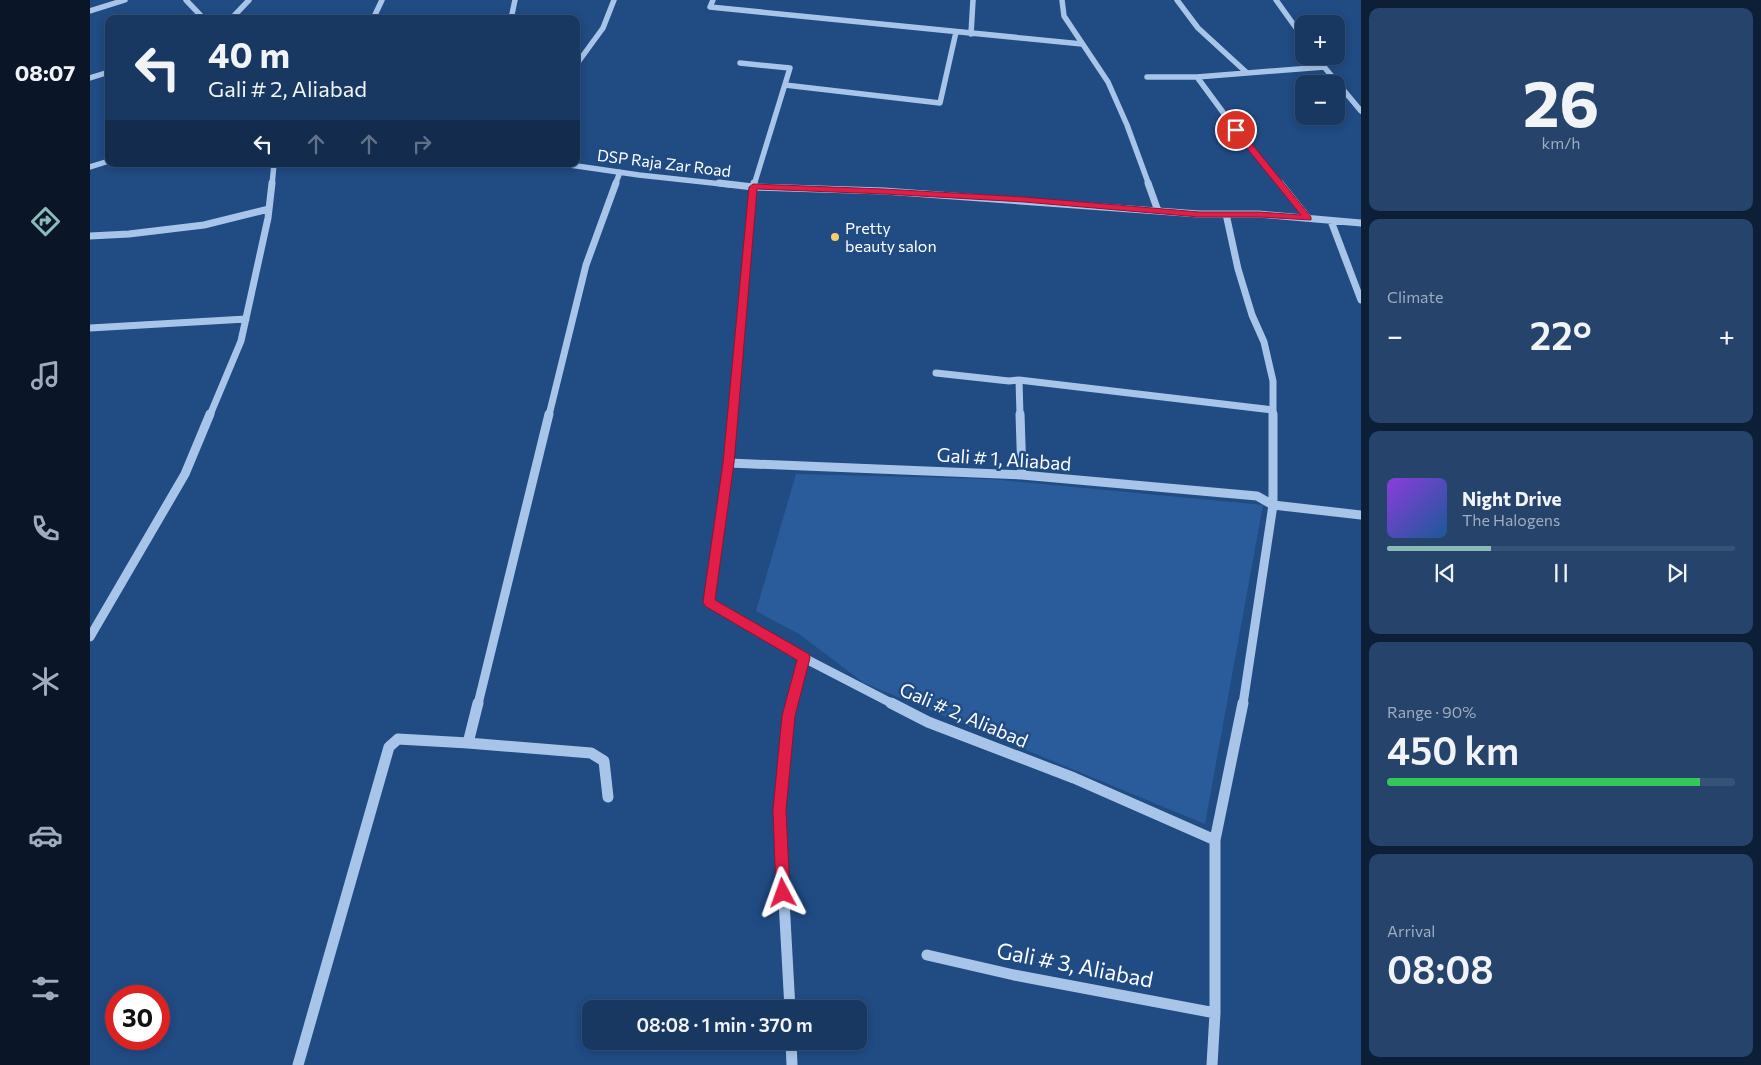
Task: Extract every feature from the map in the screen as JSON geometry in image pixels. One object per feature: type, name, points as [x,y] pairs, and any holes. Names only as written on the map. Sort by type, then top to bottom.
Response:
[{"type":"street","points":[[90,11],[125,0]]},
{"type":"street","points":[[186,0],[200,15]]},
{"type":"street","points":[[235,15],[249,0]]},
{"type":"street","points":[[375,15],[382,0]]},
{"type":"street","points":[[512,15],[516,0]]},
{"type":"street","points":[[580,60],[603,28],[614,0]]},
{"type":"street","points":[[713,0],[710,7],[1082,44]]},
{"type":"street","points":[[971,34],[973,0]]},
{"type":"street","points":[[1062,0],[1064,16],[1108,82],[1127,124],[1158,211]]},
{"type":"street","points":[[1177,0],[1198,28],[1246,72]]},
{"type":"street","points":[[1276,0],[1295,26]]},
{"type":"street","points":[[785,85],[940,103],[956,32]]},
{"type":"street","points":[[729,463],[753,187],[790,68],[740,63]]},
{"type":"street","points":[[1322,65],[1361,111]]},
{"type":"street","points":[[1147,77],[1197,77],[1246,72],[1324,68]]},
{"type":"street","points":[[90,78],[105,73]]},
{"type":"street","points":[[1197,77],[1236,130],[1308,218]]},
{"type":"street","points":[[90,168],[105,162]]},
{"type":"street","name":"DSP Raja Zar Road","points":[[580,166],[753,187],[884,191],[1158,211],[1259,214],[1361,223]]},
{"type":"street","points":[[90,637],[186,474],[241,341],[269,209],[274,167]]},
{"type":"street","points":[[468,743],[586,265],[620,172]]},
{"type":"street","points":[[90,236],[130,234],[204,225],[269,209]]},
{"type":"street","points":[[1212,1065],[1215,840],[1244,699],[1273,505],[1273,381],[1264,342],[1249,306],[1238,269],[1226,214]]},
{"type":"street","points":[[1331,221],[1361,300]]},
{"type":"street","points":[[90,328],[246,319]]},
{"type":"street","points":[[936,373],[1009,381],[1019,380],[1273,410]]},
{"type":"street","points":[[1019,380],[1022,475]]},
{"type":"street","name":"Gali # 1, Aliabad","points":[[729,463],[1022,475],[1257,496],[1273,505],[1361,515]]},
{"type":"street","name":"Gali # 2, Aliabad","points":[[729,463],[709,602],[804,658],[928,722],[1074,778],[1215,840]]},
{"type":"street","points":[[790,1000],[780,810],[788,716],[804,658]]},
{"type":"street","points":[[298,1065],[389,747],[398,739],[591,753],[604,761],[608,797]]},
{"type":"street","name":"Gali # 3, Aliabad","points":[[927,956],[1014,975],[1214,1013]]},
{"type":"street","points":[[791,1050],[792,1065]]},
{"type":"shaded area","points":[[796,474],[990,479],[1263,505],[1205,824],[864,683],[799,634],[756,611]]},
{"type":"place","name":"Pretty beauty salon","points":[[835,237]]},
{"type":"route","points":[[783,893],[780,810],[788,716],[804,658],[709,602],[729,463],[753,187],[884,191],[1199,214],[1259,214],[1308,218],[1236,130]]}]
